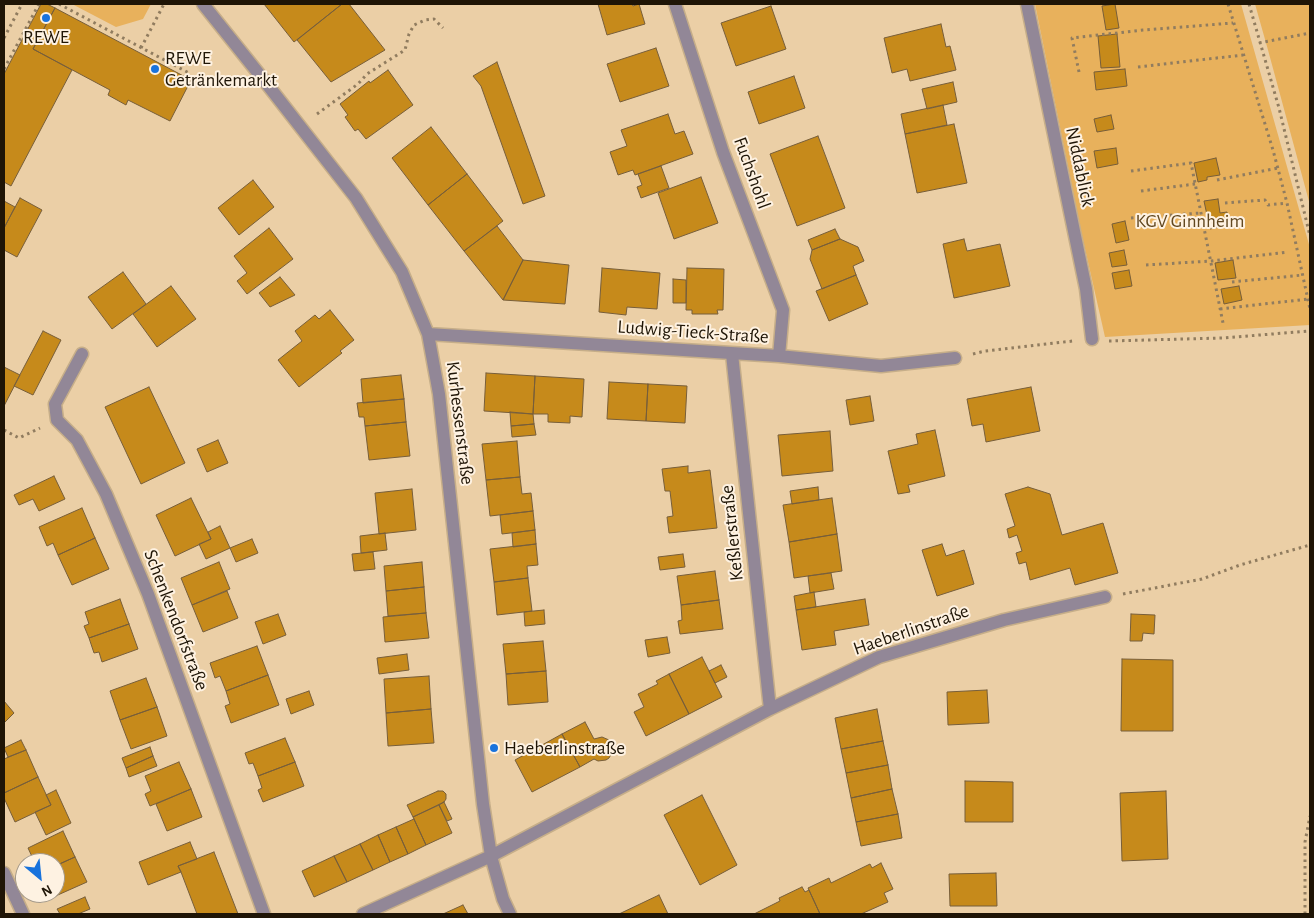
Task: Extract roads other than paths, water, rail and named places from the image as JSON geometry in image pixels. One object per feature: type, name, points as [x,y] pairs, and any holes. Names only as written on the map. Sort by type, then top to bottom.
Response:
[{"type":"street","name":"Kurhessenstraße","points":[[203,4],[356,198],[402,272],[428,334],[440,394],[483,804],[491,856],[503,899],[510,914]]},
{"type":"street","name":"Fuchshohl","points":[[675,4],[723,152],[783,310],[779,356]]},
{"type":"street","name":"Niddablick","points":[[1027,4],[1086,289],[1092,339]]},
{"type":"street","name":"Ludwig-Tieck-Straße","points":[[428,334],[779,356],[881,366],[955,358]]},
{"type":"street","name":"Schenkendorfstraße","points":[[82,354],[55,404],[57,420],[77,440],[106,494],[144,585],[264,914]]},
{"type":"street","name":"Keßlerstraße","points":[[732,354],[770,709]]},
{"type":"street","name":"Haeberlinstraße","points":[[363,914],[491,856],[770,709],[879,657],[1004,620],[1105,597]]},
{"type":"street","points":[[4,873],[23,914]]},
{"type":"place","name":"REWE","points":[[46,18]]},
{"type":"place","name":"REWE Getränkemarkt","points":[[155,69]]},
{"type":"place","name":"Haeberlinstraße","points":[[494,748]]},
{"type":"park label","name":"KGV Ginnheim","points":[[1190,221]]}]
